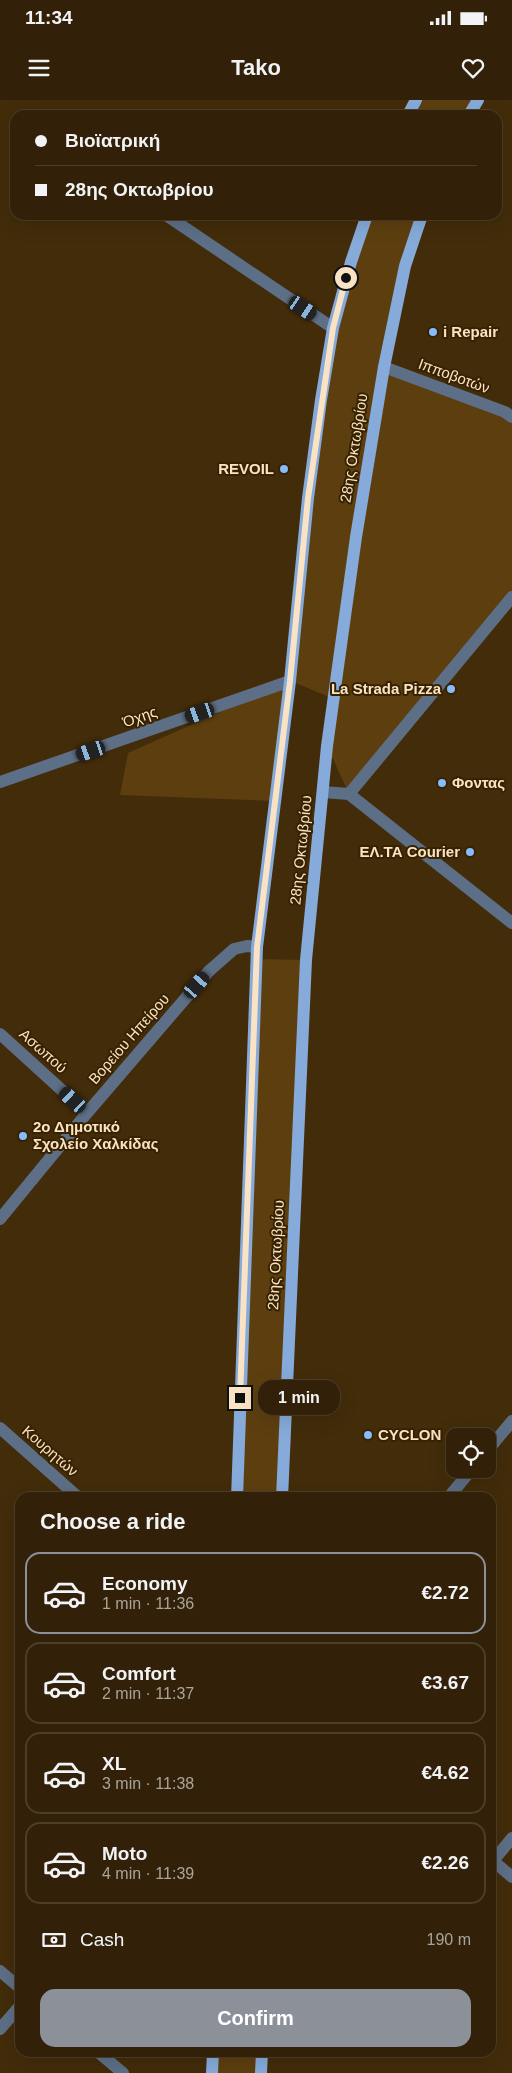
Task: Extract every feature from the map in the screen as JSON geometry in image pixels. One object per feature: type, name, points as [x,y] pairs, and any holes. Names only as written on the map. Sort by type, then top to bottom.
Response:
[{"type":"main road","name":"28ης Οκτωβρίου","points":[[237,1492],[257,947],[290,681],[308,498],[333,328],[364,220]]},
{"type":"main road","name":"28ης Οκτωβρίου","points":[[282,1492],[306,960],[327,746],[354,546],[384,367],[405,266],[420,220]]},
{"type":"main road","points":[[212,2073],[213,2057]]},
{"type":"main road","points":[[261,2073],[262,2057]]},
{"type":"street","points":[[173,220],[333,328]]},
{"type":"street","name":"Ιπποβοτών","points":[[384,367],[512,416]]},
{"type":"street","points":[[349,794],[512,597]]},
{"type":"street","name":"Όχης","points":[[0,782],[290,681]]},
{"type":"street","points":[[323,792],[349,794],[512,923]]},
{"type":"street","name":"Βορείου Ηπείρου","points":[[0,1219],[87,1113],[222,959],[234,950],[247,946],[257,947]]},
{"type":"street","name":"Ασωπού","points":[[0,1034],[87,1113]]},
{"type":"street","points":[[496,1440],[512,1421]]},
{"type":"street","name":"Κουρητών","points":[[0,1428],[72,1492]]},
{"type":"street","points":[[453,1492],[465,1478]]},
{"type":"street","points":[[496,1856],[512,1838]]},
{"type":"street","points":[[496,1864],[512,1878]]},
{"type":"street","points":[[0,1971],[15,1984]]},
{"type":"street","points":[[0,2030],[15,2012]]},
{"type":"street","points":[[104,2057],[123,2073]]},
{"type":"shaded area","points":[[416,100],[478,100],[472,110],[411,110]]},
{"type":"shaded area","points":[[366,220],[421,220],[384,367],[512,417],[512,597],[349,794],[327,746],[334,699],[291,681],[276,801],[120,795],[128,753],[290,681],[321,400]]},
{"type":"shaded area","points":[[256,959],[306,960],[282,1492],[237,1492]]},
{"type":"shaded area","points":[[213,2057],[262,2057],[261,2073],[212,2073]]},
{"type":"place","name":"i Repair","points":[[433,332]]},
{"type":"place","name":"REVOIL","points":[[284,469]]},
{"type":"place","name":"La Strada Pizza","points":[[451,689]]},
{"type":"place","name":"Φοντας","points":[[442,783]]},
{"type":"place","name":"ΕΛ.ΤΑ Courier","points":[[470,852]]},
{"type":"place","name":"2ο Δημοτικό Σχολείο Χαλκίδας","points":[[23,1136]]},
{"type":"place","name":"CYCLON","points":[[368,1435]]},
{"type":"route","points":[[240,1398],[257,947],[290,681],[308,498],[321,400],[333,328],[346,278]]}]
